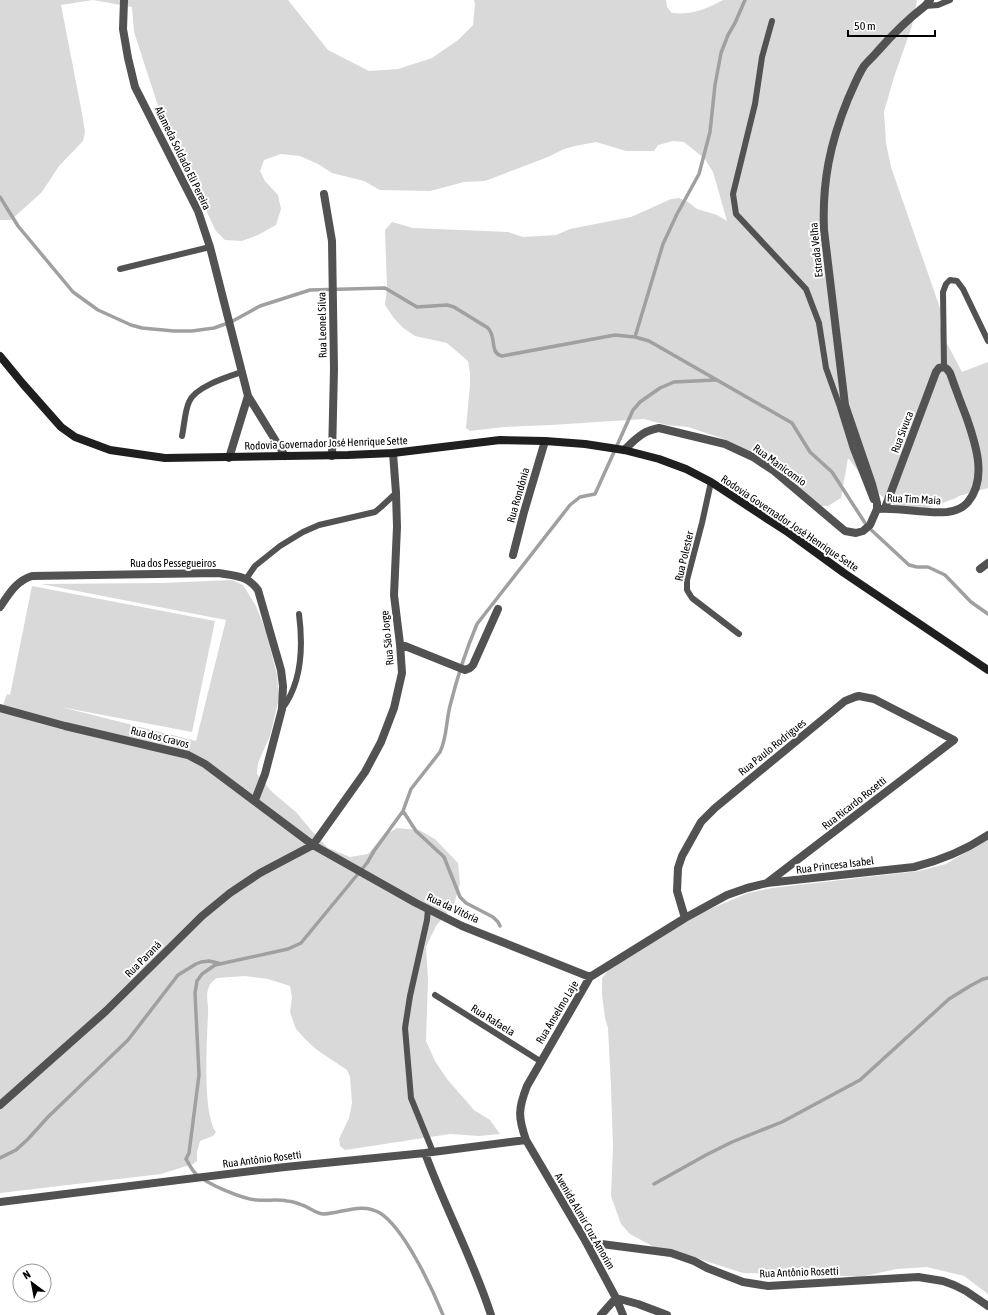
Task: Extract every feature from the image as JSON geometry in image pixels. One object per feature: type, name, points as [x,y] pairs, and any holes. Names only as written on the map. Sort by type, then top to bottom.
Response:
[{"type":"main road","name":"Rodovia Governador José Henrique Sette","points":[[0,356],[49,415],[61,427],[75,437],[110,450],[165,458],[332,456],[392,453],[500,440],[585,444],[624,450],[666,462],[686,469],[711,482],[789,533],[844,573],[988,670]]},
{"type":"street","name":"Alameda Soldado Eli Pereira","points":[[124,0],[124,29],[128,58],[135,87],[198,211],[210,247],[248,396],[285,456]]},
{"type":"street","name":"Estrada Velha","points":[[881,508],[877,503],[846,405],[824,230],[823,206],[830,153],[838,124],[864,66],[887,40],[928,3]]},
{"type":"street","name":"Rua Leonel Silva","points":[[324,194],[332,241],[334,369],[332,456]]},
{"type":"street","name":"Rua Tim Maia","points":[[881,508],[947,512],[958,509],[966,504],[973,497],[978,487],[980,464],[976,444],[950,373],[944,367]]},
{"type":"street","name":"Rua Sivuca","points":[[881,508],[936,372],[939,368],[944,367]]},
{"type":"street","points":[[229,458],[248,396]]},
{"type":"street","name":"Rua Manicomio","points":[[624,450],[639,436],[649,430],[659,428],[725,444],[753,457],[774,472],[845,531],[856,533],[864,531],[870,525],[881,508]]},
{"type":"street","name":"Rua Rondônia","points":[[513,555],[545,441]]},
{"type":"street","name":"Rua São Jorge","points":[[313,845],[365,772],[381,742],[394,708],[402,673],[394,596],[396,492],[392,453]]},
{"type":"street","points":[[980,569],[988,562]]},
{"type":"street","name":"Rua dos Pessegueiros","points":[[0,607],[18,584],[24,579],[32,576],[218,573],[246,579]]},
{"type":"street","points":[[246,579],[253,583],[258,590],[281,670],[283,686],[282,709],[265,774],[255,800]]},
{"type":"street","points":[[400,644],[465,670],[473,665],[498,609]]},
{"type":"street","name":"Rua Paulo Rodrigues","points":[[686,918],[677,892],[678,868],[682,856],[701,822],[715,808],[845,701],[859,696],[874,699],[954,740]]},
{"type":"street","name":"Rua dos Cravos","points":[[0,708],[65,726],[188,755],[205,764],[255,800],[313,845]]},
{"type":"street","name":"Rua Ricardo Rosetti","points":[[767,883],[954,740]]},
{"type":"street","name":"Rua Princesa Isabel","points":[[686,918],[727,895],[747,888],[767,883],[914,867],[954,855],[988,835]]},
{"type":"street","name":"Rua da Vitória","points":[[313,845],[428,909],[462,926],[590,977]]},
{"type":"street","name":"Rua Paraná","points":[[0,1106],[106,1011],[202,916],[230,893],[260,873],[313,845]]},
{"type":"street","name":"Rua Anselmo Laje","points":[[526,1140],[520,1123],[520,1110],[527,1086],[540,1061],[590,977],[686,918]]},
{"type":"street","name":"Rua Antônio Rosetti","points":[[0,1202],[285,1167],[526,1140]]},
{"type":"street","name":"Avenida Almir Cruz Amorim","points":[[526,1140],[586,1242],[616,1298],[623,1315]]},
{"type":"street","points":[[429,1152],[438,1189],[464,1245],[482,1288],[491,1315]]},
{"type":"street","name":"Rua Antônio Rosetti","points":[[586,1242],[671,1253],[694,1261],[731,1278],[768,1286],[906,1277],[930,1278],[942,1281],[966,1291],[988,1306]]},
{"type":"street","points":[[600,1315],[616,1298],[638,1304],[667,1315]]},
{"type":"lane","points":[[928,3],[938,5],[950,0]]},
{"type":"lane","points":[[772,21],[762,57],[755,104],[733,194],[736,214],[806,289],[819,323],[826,368],[840,407],[852,449],[881,508]]},
{"type":"lane","points":[[120,269],[210,247]]},
{"type":"lane","points":[[944,367],[943,292],[946,284],[950,280],[957,281],[963,289],[988,341]]},
{"type":"lane","points":[[182,436],[189,402],[196,394],[203,388],[242,372]]},
{"type":"lane","name":"Rua Polester","points":[[711,482],[687,580],[687,590],[692,598],[739,634]]},
{"type":"lane","points":[[246,579],[255,566],[280,546],[303,532],[319,525],[375,512],[381,508],[396,492]]},
{"type":"lane","points":[[282,709],[288,700],[300,660],[302,636],[299,614]]},
{"type":"lane","points":[[428,909],[428,920],[404,1028],[411,1098],[429,1152]]},
{"type":"lane","name":"Rua Rafaela","points":[[435,995],[540,1061]]},
{"type":"shaded area","points":[[0,0],[93,0],[61,5],[85,132],[83,141],[59,166],[42,192],[11,220],[0,220]]},
{"type":"shaded area","points":[[93,0],[288,0],[328,50],[369,71],[398,69],[432,58],[458,40],[473,25],[474,0],[666,0],[667,7],[672,13],[686,13],[699,11],[723,0],[917,0],[912,26],[894,77],[884,112],[886,143],[891,167],[940,308],[940,325],[943,336],[962,372],[988,362],[988,488],[959,496],[931,507],[923,509],[910,509],[897,506],[887,500],[869,483],[848,458],[841,498],[828,506],[820,506],[814,503],[793,481],[779,472],[763,457],[724,439],[688,427],[667,425],[644,419],[504,427],[470,431],[466,428],[470,385],[468,361],[447,343],[415,336],[402,327],[385,305],[387,287],[385,230],[392,222],[413,228],[508,232],[523,237],[556,235],[570,229],[631,217],[671,199],[679,198],[688,202],[697,209],[717,215],[727,221],[713,172],[705,159],[684,142],[673,141],[658,145],[654,151],[626,151],[596,142],[564,149],[548,157],[485,181],[464,182],[430,191],[380,190],[364,181],[332,173],[318,164],[300,156],[281,154],[264,160],[260,171],[265,181],[278,195],[281,209],[276,225],[258,235],[242,241],[225,240],[216,231],[164,124],[134,32],[132,7]]},
{"type":"shaded area","points":[[232,580],[243,585],[256,606],[266,631],[277,675],[279,698],[270,736],[258,763],[257,774],[272,792],[296,812],[328,848],[350,857],[368,854],[382,837],[397,828],[419,830],[435,839],[458,863],[460,884],[454,904],[436,926],[426,947],[428,980],[426,1041],[435,1061],[447,1079],[474,1110],[490,1120],[500,1134],[479,1136],[450,1134],[345,1150],[340,1146],[339,1139],[349,1118],[352,1103],[350,1077],[347,1070],[317,1050],[296,1029],[290,1012],[292,998],[290,986],[268,979],[245,976],[217,978],[210,984],[207,993],[208,1011],[206,1057],[209,1109],[216,1132],[213,1136],[200,1141],[197,1152],[197,1161],[193,1164],[161,1174],[0,1193],[0,713],[7,694],[10,695],[32,586],[215,621],[192,732],[61,707],[196,741],[226,620],[41,584],[161,583]]},
{"type":"shaded area","points":[[988,839],[988,1294],[964,1276],[927,1267],[896,1269],[861,1277],[743,1273],[696,1258],[654,1247],[630,1234],[621,1224],[611,1196],[613,1146],[611,1087],[608,1028],[602,995],[602,978],[614,963],[703,912],[748,893],[772,888],[919,871],[946,864]]},
{"type":"waterway","points":[[635,337],[663,244],[677,214],[699,174],[710,132],[715,85],[721,53],[745,0]]},
{"type":"waterway","points":[[0,197],[18,226],[73,292],[98,310],[131,325],[142,328],[174,331],[192,331],[214,328],[231,322],[260,306],[310,290],[385,288],[417,307],[447,305],[454,307],[488,328],[491,332],[494,348],[496,352],[502,356],[615,335],[635,337],[649,341],[792,423],[810,452],[832,472],[867,526],[909,565],[928,567],[945,575],[971,602],[988,614]]},
{"type":"waterway","points":[[443,1315],[425,1275],[408,1245],[398,1231],[380,1213],[366,1208],[359,1208],[321,1214],[291,1201],[251,1199],[234,1194],[216,1186],[201,1178],[193,1171],[186,1159],[189,1153],[199,1075],[195,993],[197,981],[202,974],[215,965],[288,949],[301,943],[367,863],[403,811],[411,789],[440,752],[444,741],[456,685],[465,654],[477,624],[570,505],[580,497],[595,494],[633,410],[640,402],[660,388],[674,382],[715,380]]},
{"type":"waterway","points":[[403,811],[416,831],[444,857],[460,897],[466,903],[493,917],[500,926]]},
{"type":"waterway","points":[[0,1158],[16,1150],[28,1139],[48,1117],[128,1040],[178,975],[201,962],[209,961],[218,963]]},
{"type":"waterway","points":[[654,1184],[706,1155],[732,1142],[782,1122],[860,1080],[949,999],[970,986],[988,978]]}]
